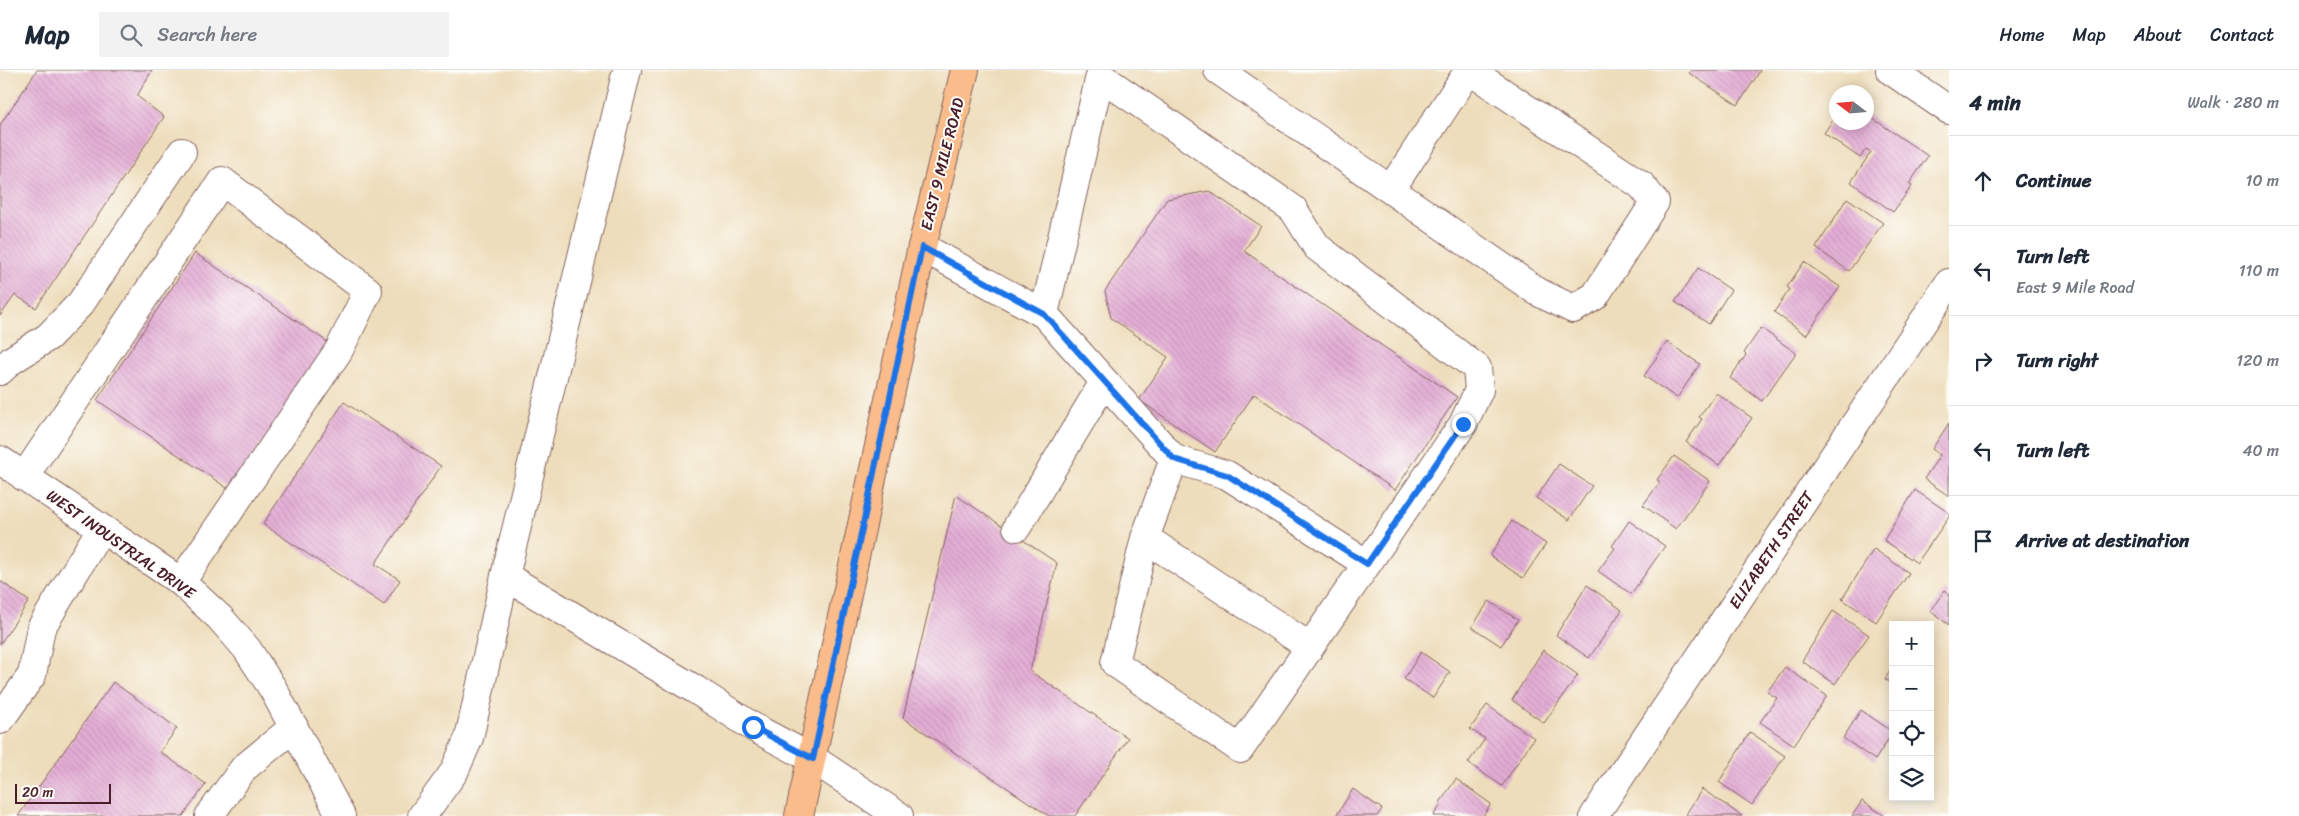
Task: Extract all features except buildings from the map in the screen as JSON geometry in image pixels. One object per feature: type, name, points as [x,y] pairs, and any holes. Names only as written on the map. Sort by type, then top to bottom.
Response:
[{"type":"main road","name":"EAST 9 MILE ROAD","points":[[799,816],[813,759],[922,247],[965,70]]},
{"type":"street","points":[[422,816],[454,772],[469,738],[505,576],[627,70]]},
{"type":"street","points":[[1218,70],[1538,292],[1573,309],[1595,296],[1655,202],[1642,185],[1469,70],[1391,189]]},
{"type":"street","points":[[1890,70],[1949,110]]},
{"type":"street","points":[[1044,314],[1094,73],[1293,209],[1317,247],[1477,368],[1479,390],[1463,424],[1240,749],[1115,663],[1144,538],[1174,459]]},
{"type":"street","points":[[0,371],[12,360],[48,337],[81,302],[182,152]]},
{"type":"street","points":[[24,476],[222,181],[368,292],[339,350],[180,582]]},
{"type":"street","points":[[922,247],[1044,314],[1174,459],[1227,475],[1367,564]]},
{"type":"street","name":"ELIZABETH STREET","points":[[1594,816],[1949,283]]},
{"type":"street","points":[[1017,527],[1104,382]]},
{"type":"street","name":"WEST INDUSTRIAL DRIVE","points":[[0,460],[180,582],[220,618],[247,649],[273,689],[341,816]]},
{"type":"street","points":[[0,720],[32,675],[41,628],[101,529]]},
{"type":"street","points":[[1144,538],[1310,647]]},
{"type":"street","points":[[505,576],[696,690],[753,727],[813,759],[899,816]]},
{"type":"street","points":[[209,816],[244,768],[294,727]]},
{"type":"route","points":[[753,727],[813,759],[922,247],[1044,314],[1174,459],[1227,475],[1367,564],[1463,424]]}]
